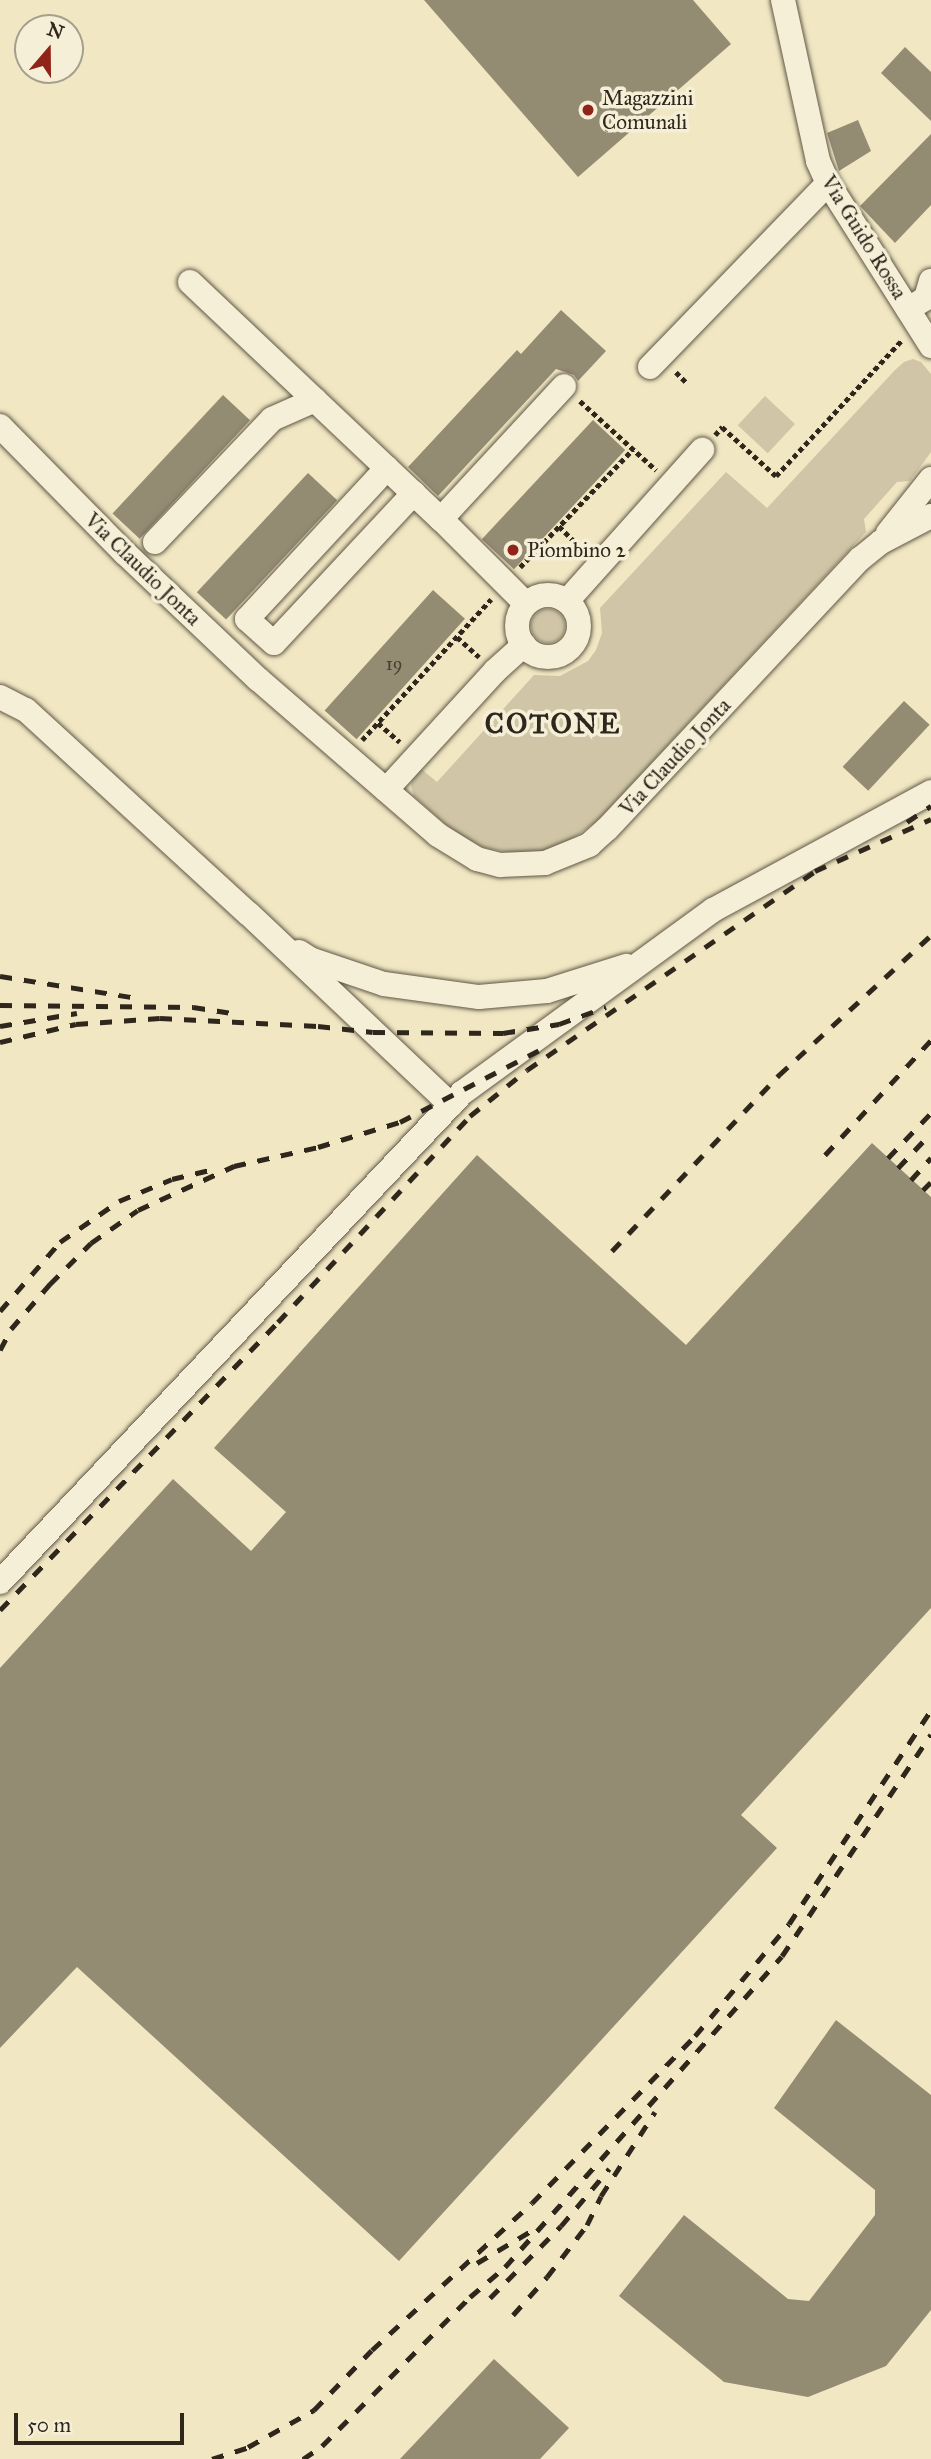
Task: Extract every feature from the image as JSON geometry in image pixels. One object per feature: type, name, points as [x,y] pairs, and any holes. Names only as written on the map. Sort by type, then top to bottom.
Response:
[{"type":"street","name":"Via Guido Rossa","points":[[783,0],[810,137],[828,183],[908,321],[931,346]]},
{"type":"street","points":[[650,368],[828,183]]},
{"type":"street","points":[[908,321],[926,298],[931,281]]},
{"type":"street","points":[[190,282],[414,493],[526,604]]},
{"type":"street","points":[[441,519],[564,386]]},
{"type":"street","points":[[155,542],[272,419],[315,400]]},
{"type":"street","name":"Via Claudio Jonta","points":[[0,426],[125,553],[222,645],[438,835],[477,859],[523,866],[568,856],[607,829],[860,559],[881,542],[931,516]]},
{"type":"street","points":[[567,601],[702,450]]},
{"type":"street","points":[[387,468],[247,619],[274,643],[414,493]]},
{"type":"street","points":[[881,542],[931,479]]},
{"type":"street","points":[[546,595],[567,601],[579,620],[574,643],[566,651],[544,657],[524,645],[517,624],[526,604],[546,595]]},
{"type":"street","points":[[386,790],[495,671],[524,645]]},
{"type":"street","points":[[0,697],[26,710],[275,938],[451,1105]]},
{"type":"street","points":[[0,1582],[462,1093],[713,910],[931,792]]},
{"type":"street","points":[[275,938],[310,959],[384,984],[480,996],[547,991],[643,961]]},
{"type":"path","points":[[702,450],[722,427],[776,476],[908,321]]},
{"type":"path","points":[[564,386],[671,484]]},
{"type":"path","points":[[559,526],[598,564]]},
{"type":"path","points":[[457,636],[495,671]]},
{"type":"path","points":[[378,723],[416,757]]},
{"type":"shaded area","points":[[913,359],[921,362],[931,374],[931,452],[910,481],[897,482],[864,519],[866,532],[598,820],[561,847],[524,855],[485,848],[468,840],[452,830],[414,796],[411,786],[413,776],[420,768],[437,782],[534,675],[560,676],[588,661],[596,650],[602,633],[600,608],[726,472],[767,508],[895,370],[904,362]]},
{"type":"shaded area","points":[[765,396],[795,424],[768,453],[738,425]]},
{"type":"shaded area","points":[[548,609],[560,614],[565,626],[560,638],[548,643],[536,638],[531,626],[536,614]]},
{"type":"building","name":"Magazzini Comunali","points":[[424,0],[693,0],[731,44],[578,177]]},
{"type":"building","points":[[905,47],[931,72],[931,121],[881,73]]},
{"type":"building","points":[[858,120],[871,151],[839,171],[827,133]]},
{"type":"building","points":[[931,134],[931,205],[895,243],[860,206]]},
{"type":"building","points":[[561,310],[606,351],[578,381],[574,375],[556,369],[438,496],[408,467],[517,350],[521,354]]},
{"type":"building","points":[[223,395],[250,420],[140,539],[113,513]]},
{"type":"building","points":[[593,420],[625,450],[514,569],[482,539]]},
{"type":"building","points":[[308,473],[337,500],[226,619],[197,592]]},
{"type":"building","points":[[433,590],[465,619],[357,739],[325,710]]},
{"type":"building","points":[[904,701],[930,725],[868,791],[843,767]]},
{"type":"building","points":[[872,1143],[931,1197],[931,1608],[741,1815],[777,1848],[399,2261],[77,1967],[0,2048],[0,1668],[173,1479],[251,1551],[286,1512],[214,1448],[477,1155],[686,1345]]},
{"type":"building","points":[[836,2020],[931,2095],[931,2310],[886,2366],[808,2397],[724,2382],[619,2296],[684,2215],[788,2299],[809,2301],[875,2215],[875,2190],[774,2108]]},
{"type":"building","points":[[494,2359],[569,2428],[540,2459],[400,2459]]},
{"type":"railway","points":[[907,822],[931,806]]},
{"type":"railway","points":[[0,1610],[278,1322],[470,1116],[527,1070],[815,871],[931,819]]},
{"type":"railway","points":[[612,1251],[779,1075],[931,935]]},
{"type":"railway","points":[[0,976],[138,998]]},
{"type":"railway","points":[[0,1005],[193,1007],[238,1014]]},
{"type":"railway","points":[[0,1042],[76,1024],[160,1018],[318,1026],[373,1032],[503,1033],[559,1024],[606,1007]]},
{"type":"railway","points":[[0,1026],[77,1013]]},
{"type":"railway","points":[[825,1155],[931,1040]]},
{"type":"railway","points":[[0,1350],[11,1329],[50,1284],[91,1243],[138,1210],[234,1166],[318,1147],[400,1122],[549,1045]]},
{"type":"railway","points":[[888,1158],[931,1113]]},
{"type":"railway","points":[[898,1168],[931,1133]]},
{"type":"railway","points":[[911,1180],[931,1158]]},
{"type":"railway","points":[[0,1311],[60,1242],[119,1201],[172,1179],[214,1169]]},
{"type":"railway","points":[[923,1190],[931,1182]]},
{"type":"railway","points":[[212,2459],[248,2447],[314,2410],[372,2350],[532,2203],[695,2036],[789,1924],[931,1710]]},
{"type":"railway","points":[[303,2459],[322,2446],[470,2297],[505,2267],[782,1956],[931,1734]]},
{"type":"railway","points":[[513,2315],[547,2277],[587,2225],[601,2196],[655,2112]]},
{"type":"railway","points":[[490,2298],[561,2226],[609,2169]]},
{"type":"railway","points":[[477,2263],[531,2231]]},
{"type":"place","name":"Magazzini Comunali","points":[[588,110]]},
{"type":"place","name":"Piombino 2","points":[[513,550]]},
{"type":"district","name":"COTONE","points":[[553,724]]}]
